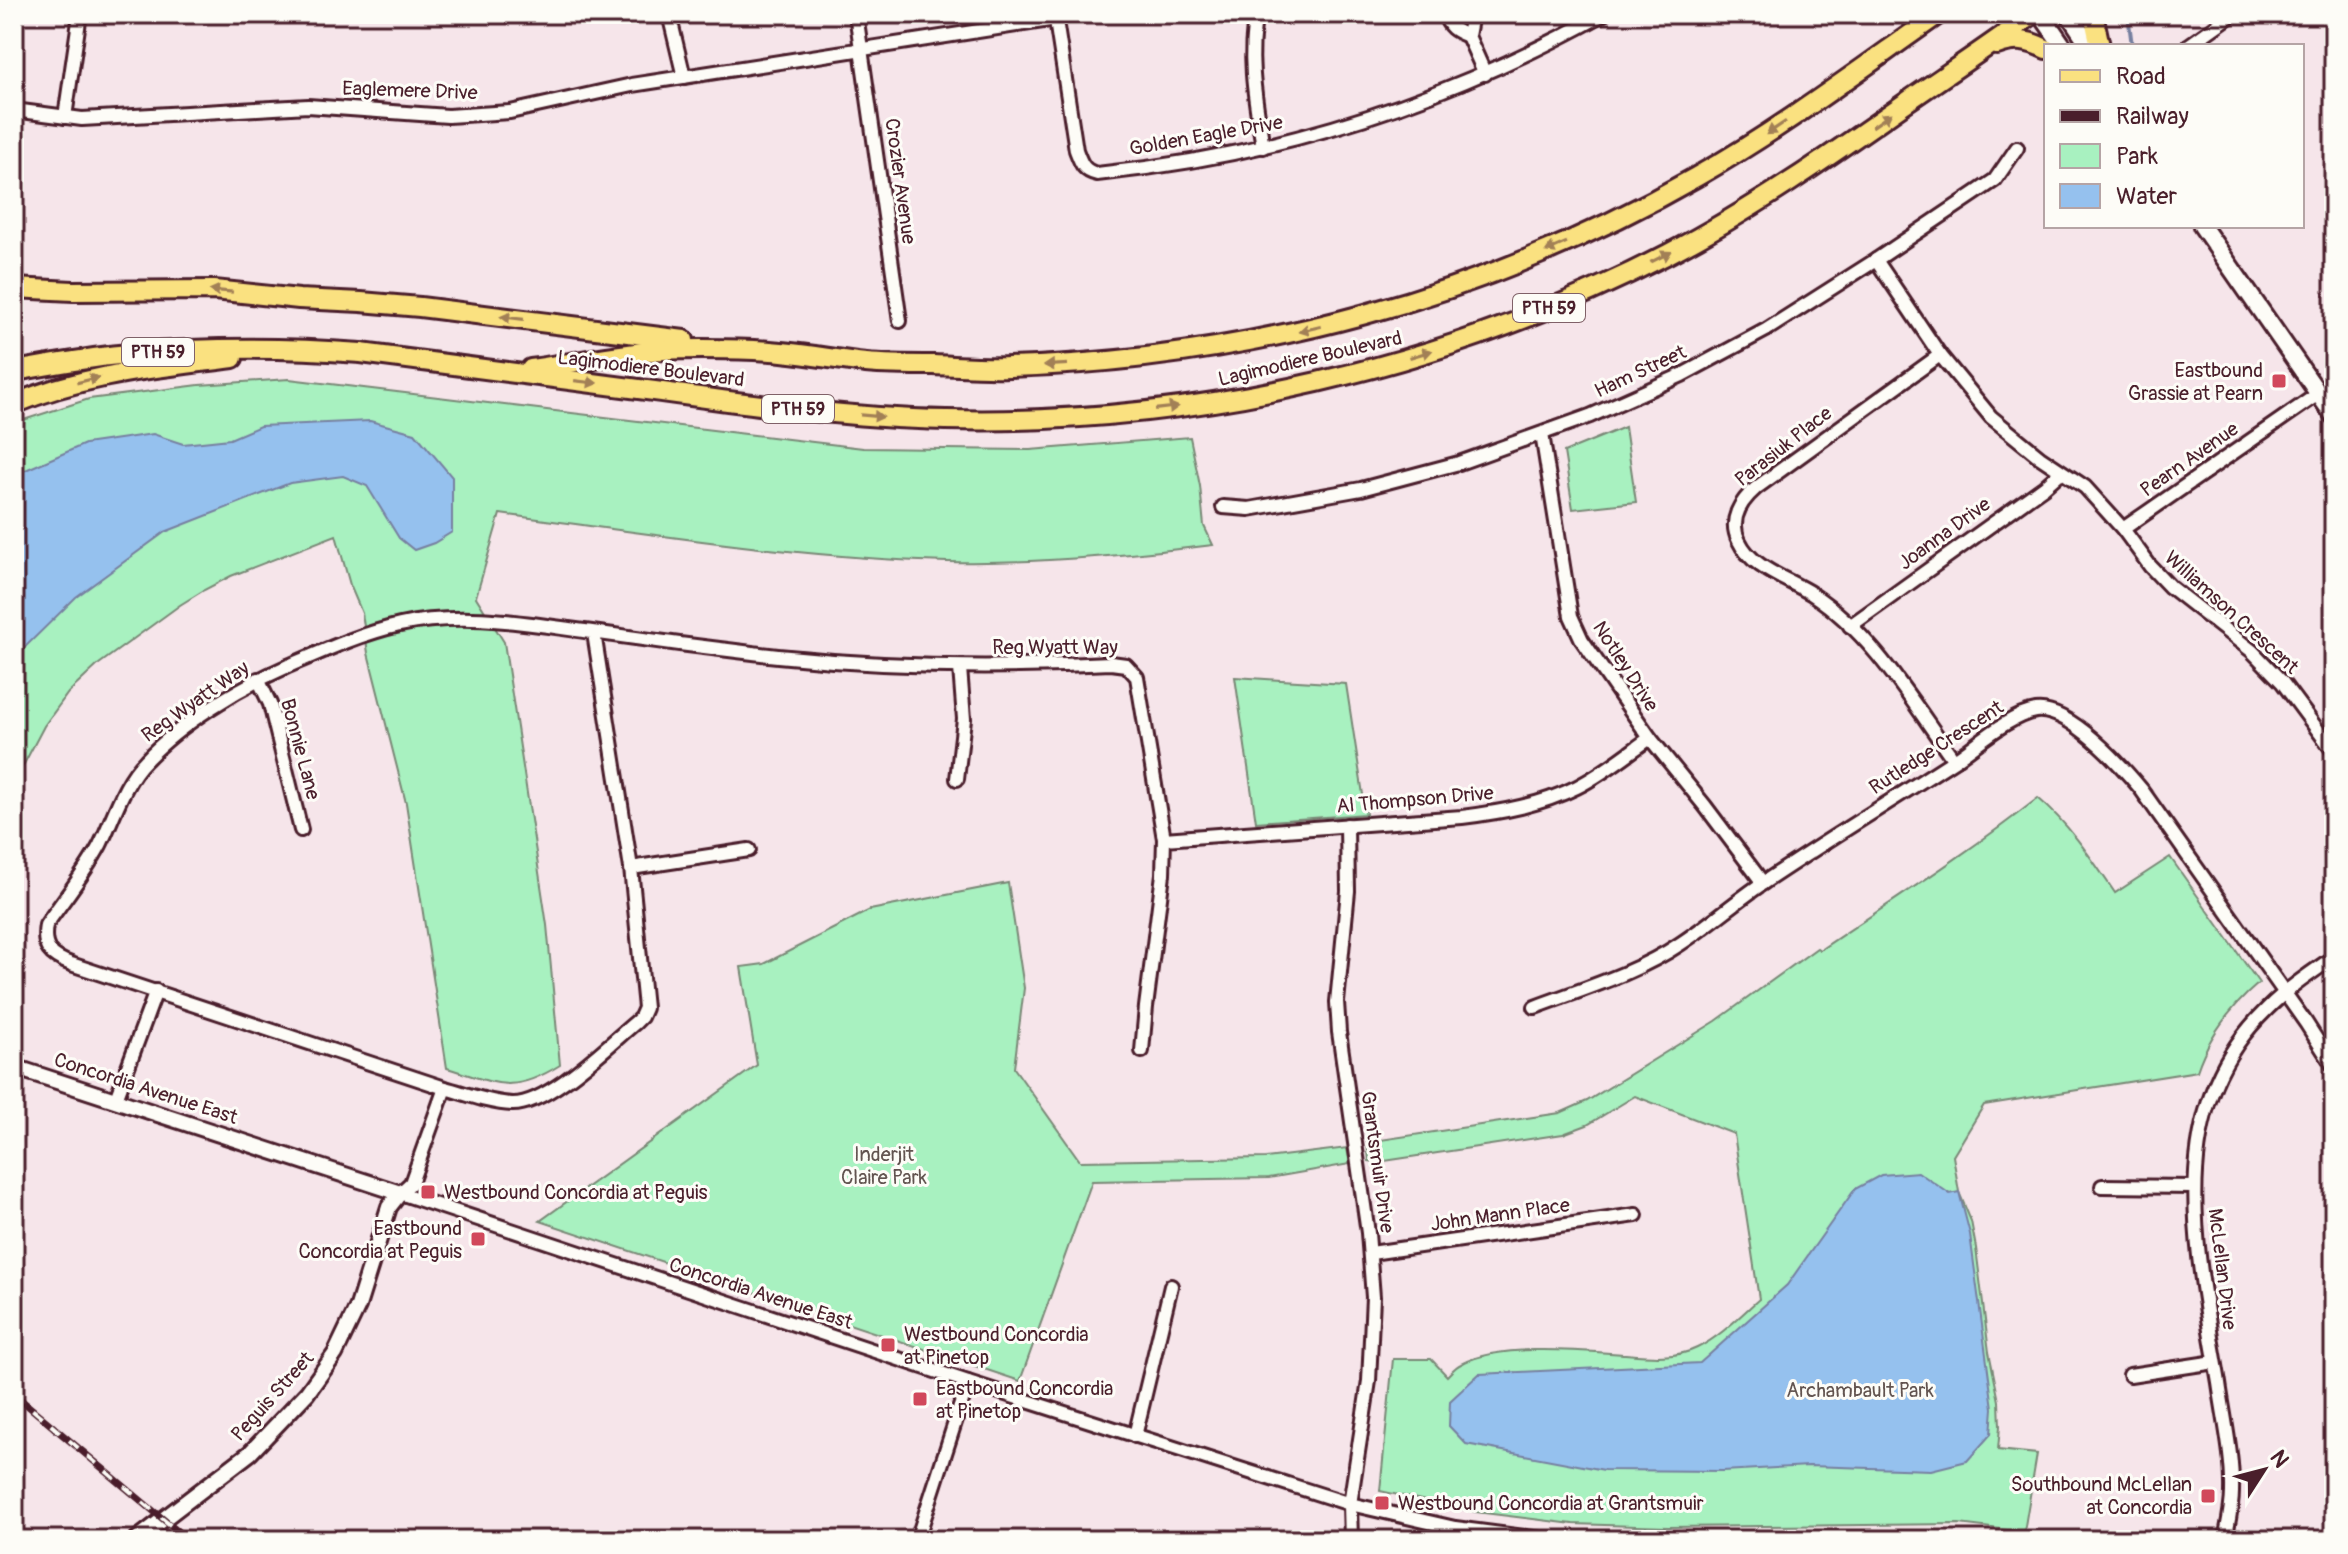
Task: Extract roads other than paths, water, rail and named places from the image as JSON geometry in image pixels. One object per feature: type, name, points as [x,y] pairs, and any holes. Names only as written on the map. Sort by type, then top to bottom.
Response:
[{"type":"main road","name":"Lagimodiere Boulevard","points":[[14,371],[126,354],[204,348],[304,349],[361,353],[795,409],[947,421],[1122,414],[1273,392],[1356,373],[1430,351],[1546,310],[1668,254],[1789,184],[2033,14]]},
{"type":"main road","points":[[2041,14],[2062,44]]},
{"type":"main road","points":[[2069,14],[2089,44]]},
{"type":"main road","points":[[2093,14],[2100,44]]},
{"type":"main road","name":"Lagimodiere Boulevard","points":[[509,372],[661,350],[756,350],[872,363],[1006,367],[1102,362],[1198,351],[1347,320],[1457,287],[1617,219],[1696,177],[1767,134],[1935,16]]},
{"type":"main road","points":[[1956,67],[1993,46],[2013,39],[2030,41],[2044,48]]},
{"type":"main road","points":[[2203,228],[2334,416]]},
{"type":"main road","points":[[14,288],[73,291],[214,290],[361,302],[756,350]]},
{"type":"main road","points":[[14,404],[67,385],[121,372],[304,349]]},
{"type":"street","points":[[65,117],[80,14]]},
{"type":"street","points":[[669,14],[684,77]]},
{"type":"street","points":[[856,14],[861,48]]},
{"type":"street","points":[[1256,14],[1251,36],[1252,79],[1263,147]]},
{"type":"street","points":[[1445,14],[1447,24],[1468,36]]},
{"type":"street","points":[[1472,14],[1468,36],[1485,74]]},
{"type":"street","name":"Golden Eagle Drive","points":[[1055,16],[1081,165],[1088,172],[1109,173],[1189,162],[1263,147],[1367,119],[1485,74],[1564,37],[1604,14]]},
{"type":"street","points":[[2191,44],[2233,14]]},
{"type":"street","name":"Eaglemere Drive","points":[[14,110],[108,119],[308,106],[448,116],[510,112],[632,85],[1055,16]]},
{"type":"street","name":"Crozier Avenue","points":[[861,48],[900,321]]},
{"type":"street","name":"Ham Street","points":[[1223,507],[1249,509],[1361,489],[1459,463],[1590,416],[1709,361],[1766,330],[1995,180],[2017,148]]},
{"type":"street","name":"Williamson Crescent","points":[[1876,260],[1940,355],[1991,417],[2009,434],[2085,487],[2170,587],[2252,651],[2282,682],[2334,752]]},
{"type":"street","name":"Parasiuk Place","points":[[1940,355],[1744,498],[1734,527],[1737,539],[1755,562],[1812,594],[1850,626],[1887,667],[1954,760]]},
{"type":"street","name":"Pearn Avenue","points":[[2123,529],[2318,394]]},
{"type":"street","name":"Notley Drive","points":[[1542,434],[1571,616],[1582,640],[1650,738],[1763,883]]},
{"type":"street","name":"Joanna Drive","points":[[1850,626],[2061,472]]},
{"type":"street","name":"Reg Wyatt Way","points":[[594,633],[631,868],[645,1001],[641,1017],[566,1080],[538,1099],[515,1104],[490,1102],[61,960],[49,951],[44,939],[46,925],[98,847],[128,784],[145,761],[237,691],[258,679],[364,635],[403,625],[447,619],[506,621],[837,662],[960,668],[1111,663],[1126,665],[1137,677],[1164,839],[1163,874],[1142,1051]]},
{"type":"street","points":[[957,779],[964,719],[960,668]]},
{"type":"street","name":"Bonnie Lane","points":[[258,679],[270,704],[301,830]]},
{"type":"street","name":"Rutledge Crescent","points":[[1535,1007],[1626,972],[1678,946],[1763,883],[2014,718],[2037,711],[2053,713],[2090,735],[2141,789],[2334,1067]]},
{"type":"street","name":"Al Thompson Drive","points":[[1164,839],[1508,811],[1577,787],[1650,738]]},
{"type":"street","name":"Grantsmuir Drive","points":[[1347,825],[1348,891],[1337,1002],[1371,1253],[1373,1297],[1369,1381],[1350,1504],[1351,1540]]},
{"type":"street","points":[[631,868],[749,850]]},
{"type":"street","name":"McLellan Drive","points":[[2225,1540],[2232,1492],[2229,1449],[2195,1225],[2196,1155],[2202,1122],[2209,1098],[2233,1051],[2265,1010],[2334,957]]},
{"type":"street","points":[[116,1099],[156,991]]},
{"type":"street","name":"Concordia Avenue East","points":[[14,1067],[968,1382],[1350,1504],[1455,1528],[1549,1540]]},
{"type":"street","points":[[400,1193],[411,1183],[445,1088]]},
{"type":"street","points":[[2102,1186],[2194,1187]]},
{"type":"street","name":"Peguis Street","points":[[136,1540],[250,1453],[307,1393],[335,1354],[358,1306],[389,1207],[400,1193]]},
{"type":"street","name":"John Mann Place","points":[[1371,1253],[1636,1215]]},
{"type":"street","points":[[1135,1436],[1171,1286]]},
{"type":"street","points":[[2130,1375],[2215,1362]]},
{"type":"street","points":[[917,1540],[968,1382]]},
{"type":"water","points":[[370,421],[415,433],[452,477],[452,532],[414,550],[399,538],[367,486],[343,476],[290,483],[165,532],[76,597],[22,650],[14,666],[14,475],[85,444],[153,434],[183,444],[230,439],[260,426]]},
{"type":"water","points":[[1918,1172],[1950,1194],[1959,1192],[1970,1234],[1993,1408],[1991,1434],[1967,1461],[1931,1470],[1809,1466],[1723,1471],[1604,1470],[1466,1444],[1449,1426],[1450,1401],[1479,1374],[1700,1363],[1787,1285],[1855,1189],[1881,1175]]},
{"type":"waterway","points":[[2128,14],[2132,44]]},
{"type":"railway","points":[[14,1394],[188,1540]]},
{"type":"place","name":"Eastbound Grassie at Pearn","points":[[2279,381]]},
{"type":"place","name":"Westbound Concordia at Peguis","points":[[428,1192]]},
{"type":"place","name":"Eastbound Concordia at Peguis","points":[[478,1239]]},
{"type":"place","name":"Westbound Concordia at Pinetop","points":[[888,1345]]},
{"type":"place","name":"Eastbound Concordia at Pinetop","points":[[920,1399]]},
{"type":"place","name":"Southbound McLellan at Concordia","points":[[2208,1496]]},
{"type":"place","name":"Westbound Concordia at Grantsmuir","points":[[1382,1503]]},
{"type":"park label","name":"Inderjit Claire Park","points":[[884,1166]]},
{"type":"park label","name":"Archambault Park","points":[[1860,1390]]}]
